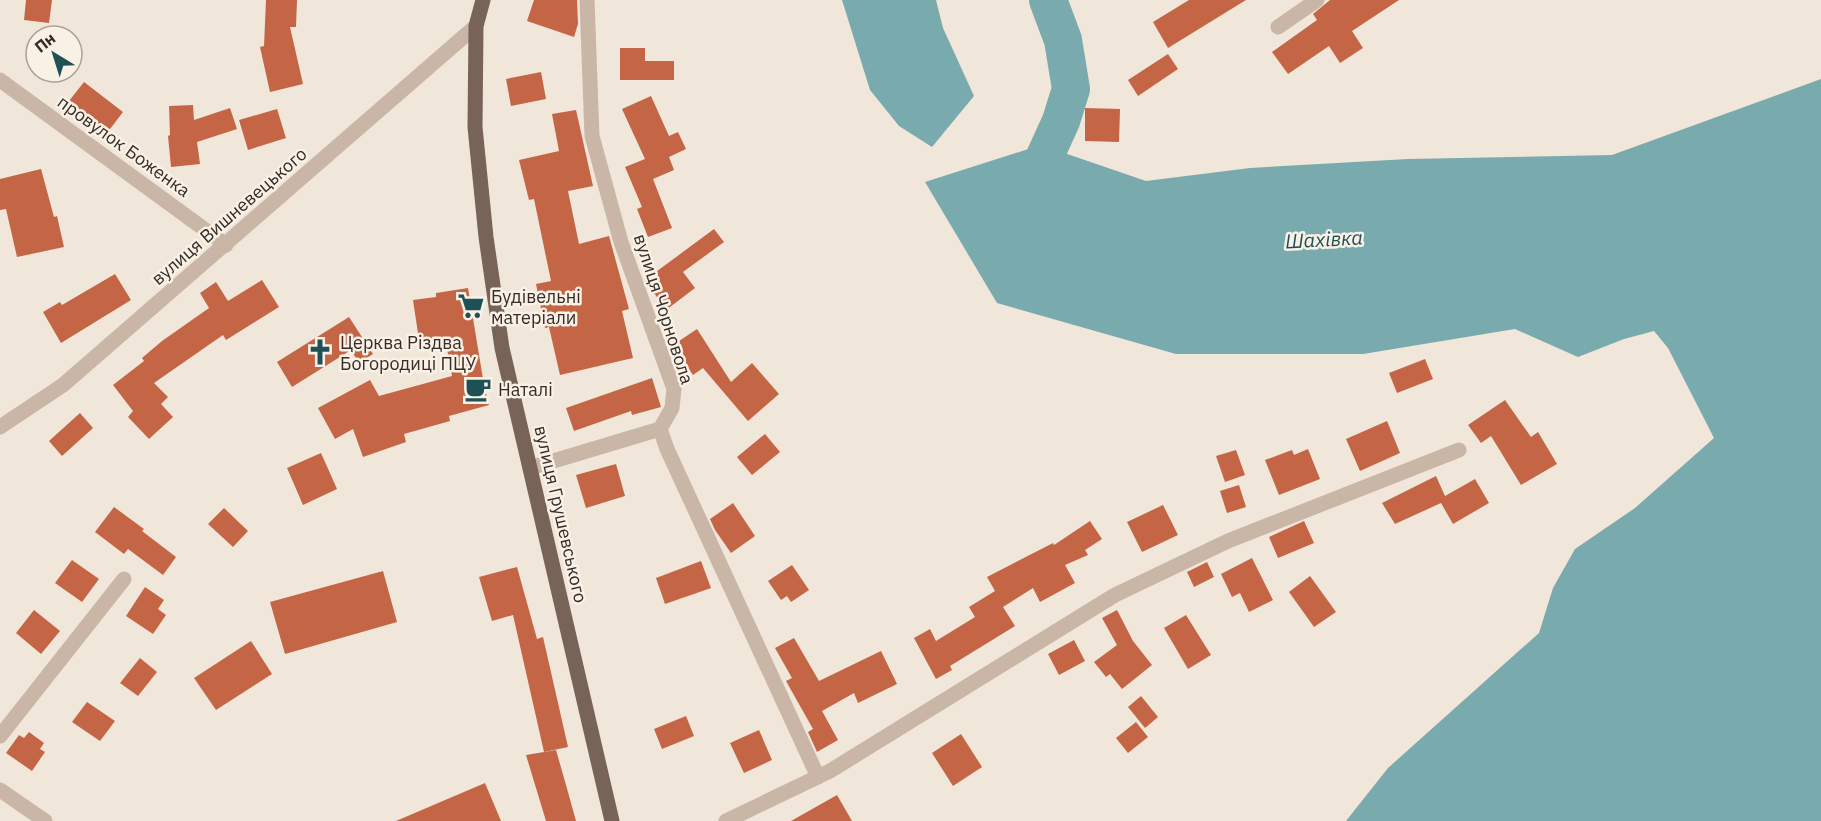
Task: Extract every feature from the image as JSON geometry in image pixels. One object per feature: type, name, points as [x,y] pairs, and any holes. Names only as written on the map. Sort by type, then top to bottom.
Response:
[{"type":"main road","name":"вулиця Грушевського","points":[[483,0],[476,26],[475,127],[486,237],[502,348],[612,821]]},
{"type":"street","name":"вулиця Чорновола","points":[[587,0],[592,136],[621,242],[674,389],[672,408],[660,429]]},
{"type":"street","points":[[1278,27],[1317,0]]},
{"type":"street","name":"вулиця Вишневецького","points":[[0,427],[63,385],[476,26]]},
{"type":"street","name":"провулок Боженка","points":[[0,80],[226,245]]},
{"type":"street","points":[[530,468],[660,429],[667,449],[818,777]]},
{"type":"street","points":[[726,821],[818,777],[1115,595],[1228,541],[1459,450]]},
{"type":"street","points":[[0,736],[124,579]]},
{"type":"street","points":[[0,790],[45,821]]},
{"type":"water","points":[[842,0],[936,0],[943,28],[974,96],[932,147],[899,126],[870,90]]},
{"type":"water","points":[[1821,79],[1821,821],[1346,821],[1388,768],[1539,633],[1553,588],[1575,549],[1635,508],[1714,438],[1668,348],[1654,331],[1624,339],[1578,357],[1515,329],[1363,354],[1176,354],[997,303],[925,182],[1041,145],[1146,181],[1250,168],[1408,159],[1612,155]]},
{"type":"building","points":[[26,0],[52,0],[49,23],[24,20]]},
{"type":"building","points":[[266,0],[297,0],[296,27],[290,27],[303,84],[270,92],[260,47],[264,46]]},
{"type":"building","points":[[534,0],[577,0],[578,24],[574,37],[527,21]]},
{"type":"building","points":[[1189,0],[1246,0],[1168,48],[1153,22]]},
{"type":"building","points":[[1330,0],[1399,0],[1352,31],[1363,48],[1340,63],[1329,46],[1288,74],[1272,52],[1317,20],[1313,14]]},
{"type":"building","points":[[620,48],[645,48],[645,61],[674,61],[674,80],[620,80]]},
{"type":"building","points":[[1168,54],[1178,69],[1138,96],[1128,80]]},
{"type":"building","points":[[541,72],[546,99],[511,106],[506,79]]},
{"type":"building","points":[[84,82],[123,112],[104,137],[79,117],[83,112],[69,101]]},
{"type":"building","points":[[651,96],[669,136],[678,132],[686,149],[669,157],[674,170],[653,179],[672,228],[648,237],[637,209],[642,207],[625,167],[645,159],[622,109]]},
{"type":"building","points":[[193,105],[194,120],[230,108],[237,129],[197,142],[200,164],[171,167],[168,136],[170,135],[169,106]]},
{"type":"building","points":[[1085,108],[1120,109],[1119,142],[1085,141]]},
{"type":"building","points":[[277,109],[286,138],[248,150],[239,120]]},
{"type":"building","points":[[576,110],[593,186],[568,191],[579,244],[609,236],[629,309],[622,311],[633,358],[560,375],[549,327],[545,328],[536,284],[551,281],[534,199],[529,200],[519,160],[559,151],[552,114]]},
{"type":"building","points":[[41,169],[54,217],[57,216],[64,247],[17,257],[6,209],[0,210],[0,179]]},
{"type":"building","points":[[714,229],[724,242],[683,272],[695,288],[666,310],[645,280]]},
{"type":"building","points":[[115,274],[131,300],[61,343],[43,312],[60,302],[62,305]]},
{"type":"building","points":[[262,280],[279,307],[226,340],[223,335],[154,383],[168,397],[161,404],[173,417],[149,439],[128,417],[133,411],[113,385],[144,361],[142,358],[162,341],[209,308],[200,293],[216,282],[228,301]]},
{"type":"building","points":[[468,288],[489,405],[449,416],[450,421],[404,434],[406,442],[363,457],[353,429],[335,439],[318,408],[370,380],[379,396],[452,376],[445,338],[419,340],[413,300],[436,297],[436,293]]},
{"type":"building","name":"Церква Різдва Богородиці ПЦУ","points":[[349,317],[373,354],[359,363],[351,350],[292,387],[277,362]]},
{"type":"building","points":[[697,329],[731,382],[752,363],[779,394],[748,421],[703,368],[693,375],[687,366],[679,341]]},
{"type":"building","points":[[1425,359],[1433,379],[1397,393],[1389,373]]},
{"type":"building","points":[[652,378],[661,407],[632,415],[631,411],[574,431],[566,408]]},
{"type":"building","points":[[1505,400],[1531,437],[1538,432],[1557,464],[1521,485],[1491,436],[1481,443],[1468,425]]},
{"type":"building","points":[[80,413],[93,428],[62,456],[49,441]]},
{"type":"building","points":[[1387,421],[1400,453],[1360,471],[1346,439]]},
{"type":"building","points":[[765,434],[780,452],[752,475],[737,457]]},
{"type":"building","points":[[1308,449],[1320,479],[1279,495],[1265,460],[1292,450],[1294,455]]},
{"type":"building","points":[[1236,450],[1245,475],[1225,482],[1216,456]]},
{"type":"building","points":[[321,453],[337,489],[303,505],[287,468]]},
{"type":"building","points":[[616,464],[625,496],[586,508],[576,475]]},
{"type":"building","points":[[1436,476],[1445,496],[1475,479],[1489,503],[1453,524],[1441,503],[1395,524],[1382,503]]},
{"type":"building","points":[[1239,485],[1246,507],[1227,513],[1220,491]]},
{"type":"building","points":[[733,503],[755,536],[731,553],[710,519]]},
{"type":"building","points":[[1163,505],[1178,535],[1142,552],[1127,522]]},
{"type":"building","points":[[114,507],[176,557],[163,575],[128,549],[124,554],[95,532]]},
{"type":"building","points":[[224,508],[248,531],[233,547],[208,524]]},
{"type":"building","points":[[1090,521],[1102,539],[1085,550],[1088,555],[1065,565],[1075,583],[1040,602],[1033,588],[1003,607],[1015,626],[950,666],[952,670],[936,679],[914,638],[930,629],[936,641],[975,617],[969,607],[995,591],[987,577],[1053,543],[1054,545]]},
{"type":"building","points":[[1304,521],[1314,543],[1278,558],[1269,537]]},
{"type":"building","points":[[1252,558],[1273,600],[1249,612],[1240,593],[1232,597],[1221,574]]},
{"type":"building","points":[[72,560],[99,579],[82,602],[55,583]]},
{"type":"building","points":[[701,561],[711,588],[665,604],[656,578]]},
{"type":"building","points":[[1207,562],[1214,577],[1194,587],[1187,572]]},
{"type":"building","points":[[792,565],[809,590],[791,602],[787,596],[781,600],[768,581]]},
{"type":"building","points":[[517,567],[537,639],[543,637],[568,747],[544,752],[513,615],[492,621],[479,577]]},
{"type":"building","points":[[383,571],[397,622],[285,654],[270,602]]},
{"type":"building","points":[[1310,576],[1336,612],[1314,627],[1289,592]]},
{"type":"building","points":[[145,587],[164,600],[158,609],[166,615],[153,634],[126,616]]},
{"type":"building","points":[[34,610],[60,631],[41,654],[16,633]]},
{"type":"building","points":[[1117,610],[1133,641],[1152,665],[1122,689],[1110,674],[1106,677],[1094,662],[1117,645],[1102,618]]},
{"type":"building","points":[[1186,615],[1211,655],[1188,669],[1164,628]]},
{"type":"building","points":[[794,638],[819,681],[881,651],[897,684],[858,703],[854,693],[822,711],[838,740],[817,752],[808,732],[813,729],[786,681],[792,678],[775,648]]},
{"type":"building","points":[[1074,640],[1085,661],[1059,675],[1048,654]]},
{"type":"building","points":[[251,641],[272,674],[216,710],[194,678]]},
{"type":"building","points":[[140,658],[157,672],[138,696],[120,683]]},
{"type":"building","points":[[1141,696],[1158,717],[1145,728],[1128,707]]},
{"type":"building","points":[[87,702],[115,721],[100,741],[72,722]]},
{"type":"building","points":[[686,716],[694,736],[662,749],[654,729]]},
{"type":"building","points":[[1136,722],[1148,737],[1128,753],[1116,738]]},
{"type":"building","points":[[759,730],[772,760],[744,773],[730,743]]},
{"type":"building","points":[[29,732],[44,743],[40,749],[45,752],[32,771],[6,753],[19,735],[24,738]]},
{"type":"building","points":[[961,734],[982,767],[953,786],[932,753]]},
{"type":"building","points":[[556,750],[576,821],[546,821],[526,755]]},
{"type":"building","points":[[485,783],[501,821],[396,821]]},
{"type":"building","points":[[837,795],[852,821],[791,821]]},
{"type":"waterway","name":"Шахівка","points":[[1044,193],[1036,176],[1061,121],[1071,89],[1063,40],[1048,0]]},
{"type":"place","name":"Будівельні матеріали","points":[[471,306]]},
{"type":"place","name":"Церква Різдва Богородиці ПЦУ","points":[[320,352]]},
{"type":"place","name":"Наталі","points":[[478,389]]}]
